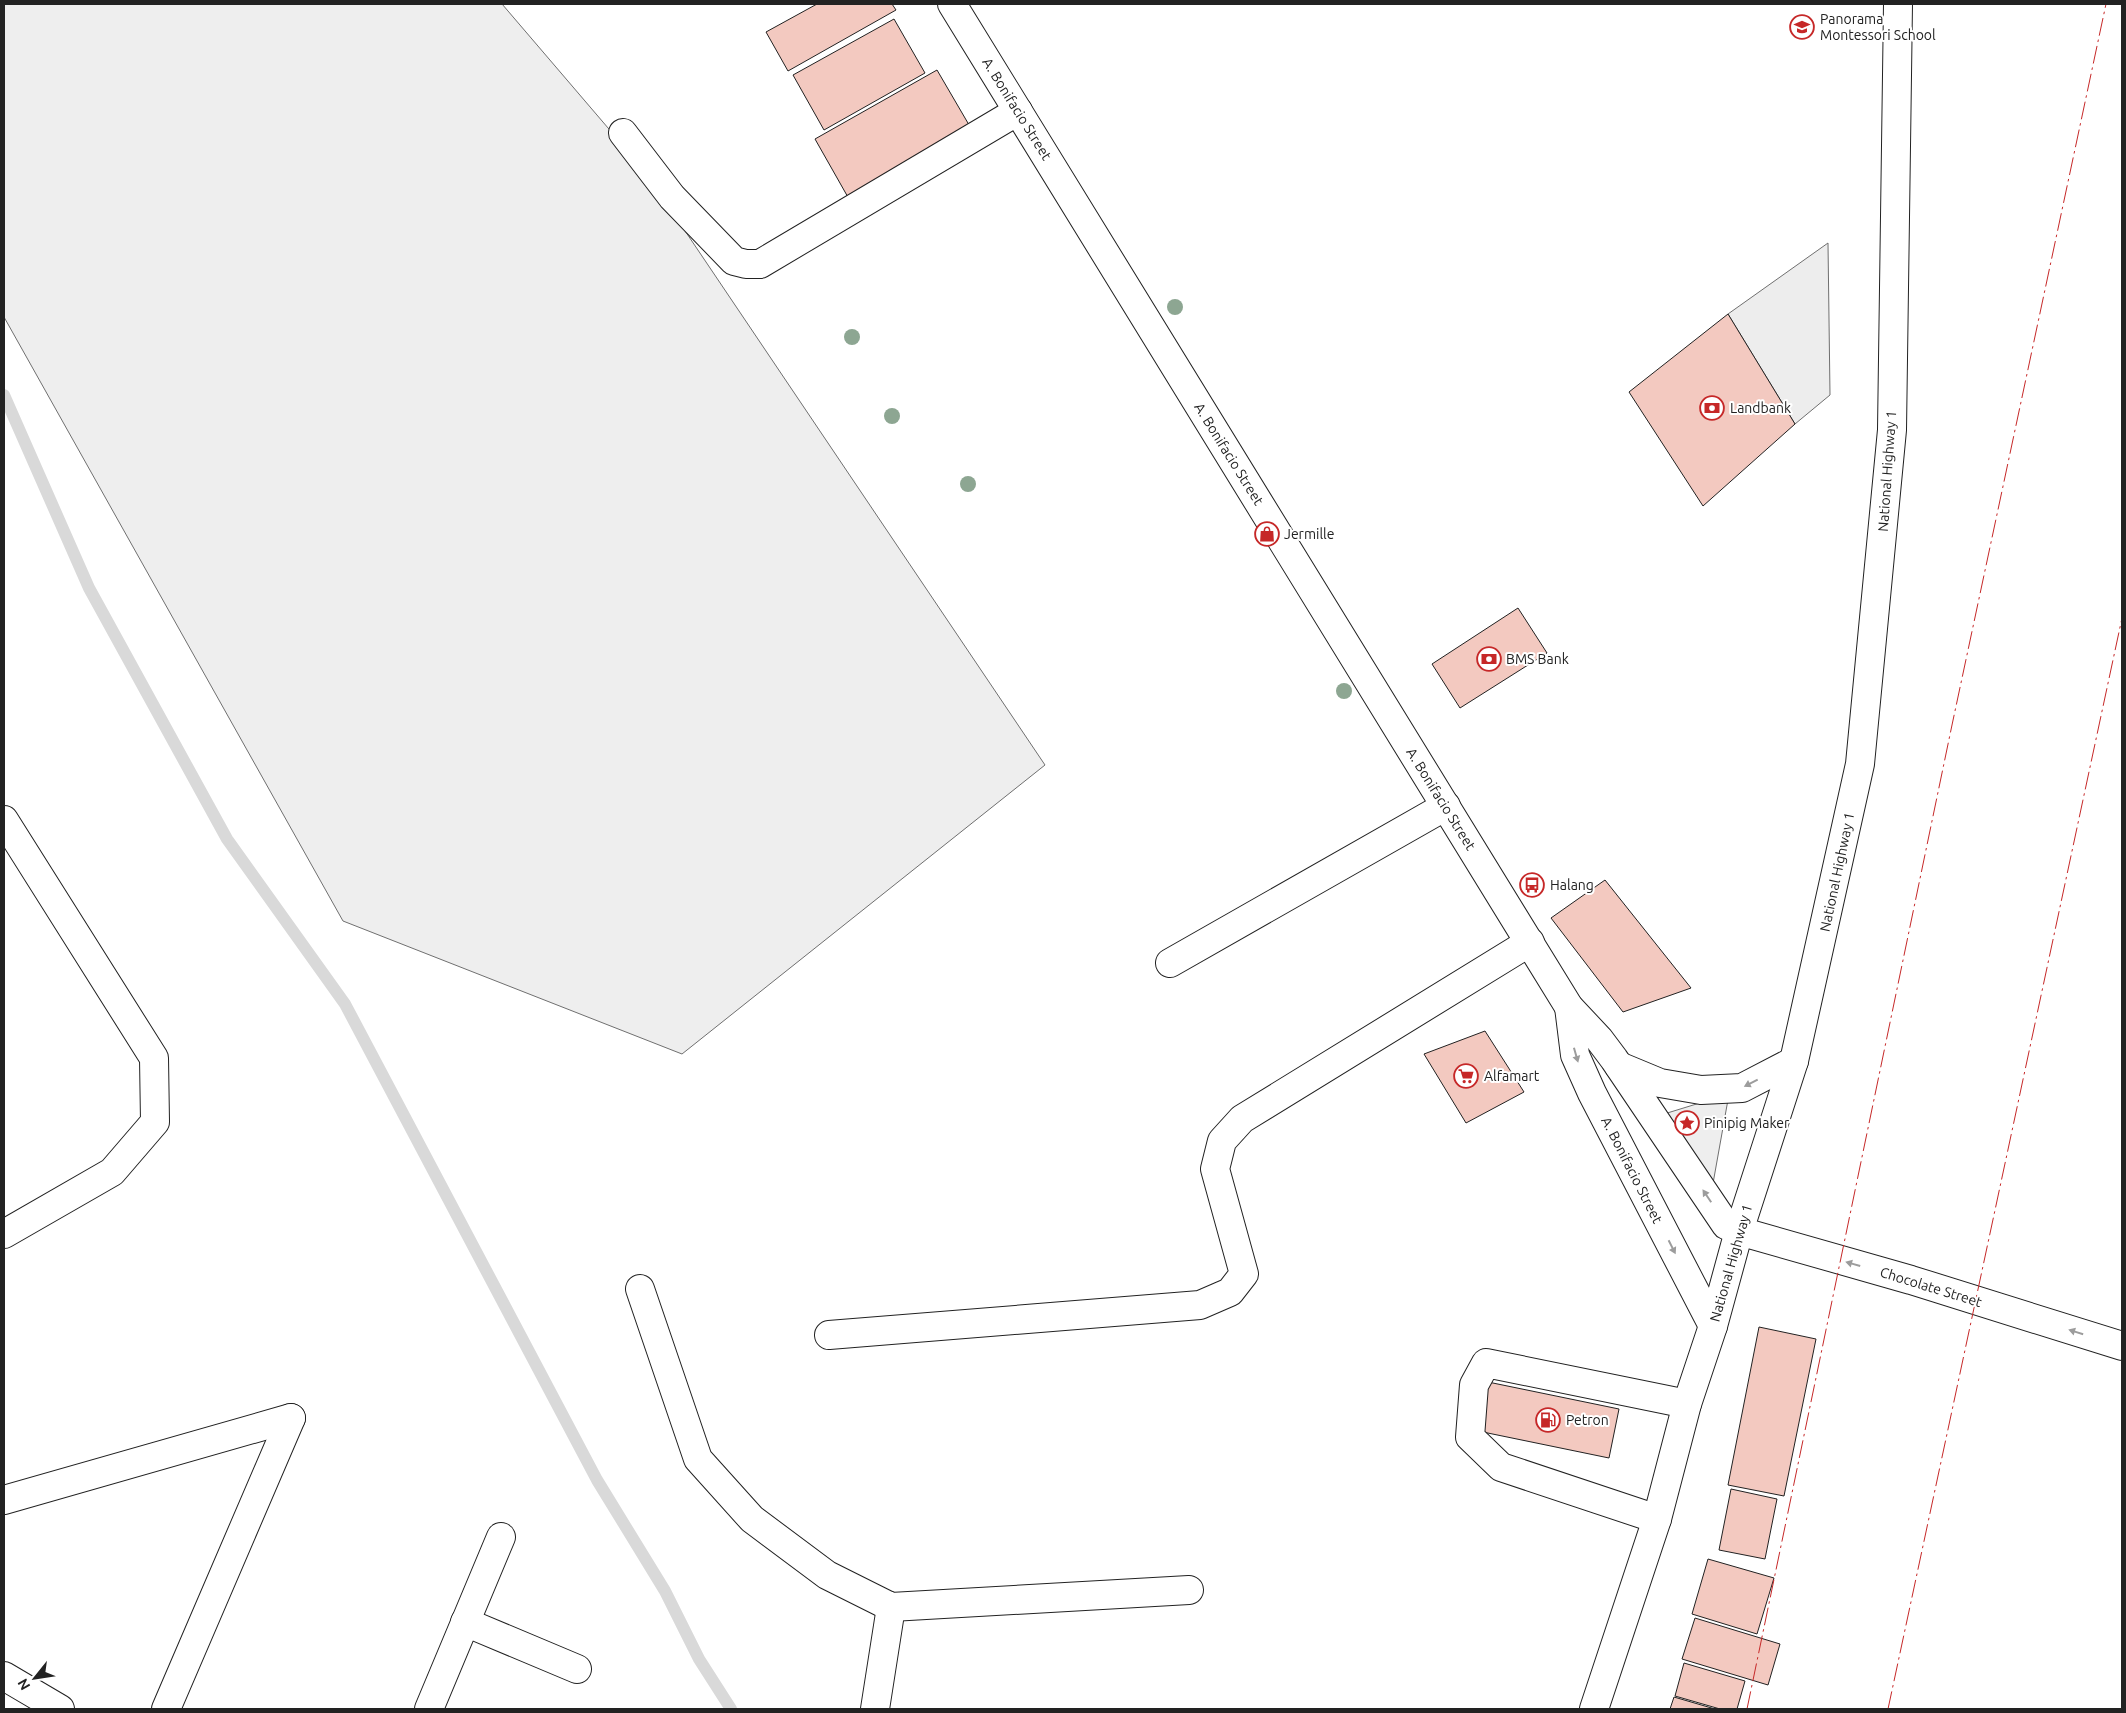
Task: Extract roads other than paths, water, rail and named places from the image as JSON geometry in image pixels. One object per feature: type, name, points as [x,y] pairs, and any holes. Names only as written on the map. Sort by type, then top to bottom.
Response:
[{"type":"main road","name":"A. Bonifacio Street","points":[[952,4],[1569,1007],[1599,1039],[1726,1225],[1738,1232]]},
{"type":"main road","name":"National Highway 1","points":[[1594,1709],[1657,1519],[1738,1232],[1794,1062],[1815,974],[1861,754],[1892,430],[1898,4]]},
{"type":"main road","points":[[623,133],[672,197],[734,261],[746,264],[760,264],[1018,111]]},
{"type":"main road","points":[[1170,963],[1446,806]]},
{"type":"main road","points":[[4,820],[154,1058],[156,1122],[112,1172],[4,1234]]},
{"type":"main road","points":[[829,1335],[1200,1305],[1230,1292],[1244,1274],[1216,1169],[1222,1141],[1242,1118],[1530,942]]},
{"type":"main road","name":"A. Bonifacio Street","points":[[1569,1007],[1575,1055],[1597,1102],[1713,1326]]},
{"type":"main road","points":[[1618,1066],[1660,1082],[1701,1090],[1742,1088],[1794,1062]]},
{"type":"main road","name":"Chocolate Street","points":[[1738,1232],[1911,1280],[2122,1346]]},
{"type":"main road","points":[[640,1289],[698,1459],[752,1519],[828,1575],[891,1607],[1189,1590]]},
{"type":"main road","points":[[1657,1519],[1500,1468],[1470,1436],[1474,1385],[1486,1363],[1688,1404]]},
{"type":"main road","points":[[4,1500],[291,1418],[166,1709]]},
{"type":"main road","points":[[429,1709],[502,1537]]},
{"type":"main road","points":[[874,1709],[891,1607]]},
{"type":"main road","points":[[466,1622],[578,1669]]},
{"type":"main road","points":[[4,1676],[60,1709]]},
{"type":"waterway","points":[[4,395],[89,588],[227,839],[345,1004],[597,1480],[665,1591],[699,1659],[731,1709]]},
{"type":"place","name":"Panorama Montessori School","points":[[1802,27]]},
{"type":"place","name":"Landbank","points":[[1712,408]]},
{"type":"place","name":"Jermille","points":[[1267,534]]},
{"type":"place","name":"BMS Bank","points":[[1489,659]]},
{"type":"place","name":"Halang","points":[[1532,885]]},
{"type":"place","name":"Alfamart","points":[[1466,1076]]},
{"type":"place","name":"Pinipig Maker","points":[[1687,1123]]},
{"type":"place","name":"Petron","points":[[1548,1420]]}]
